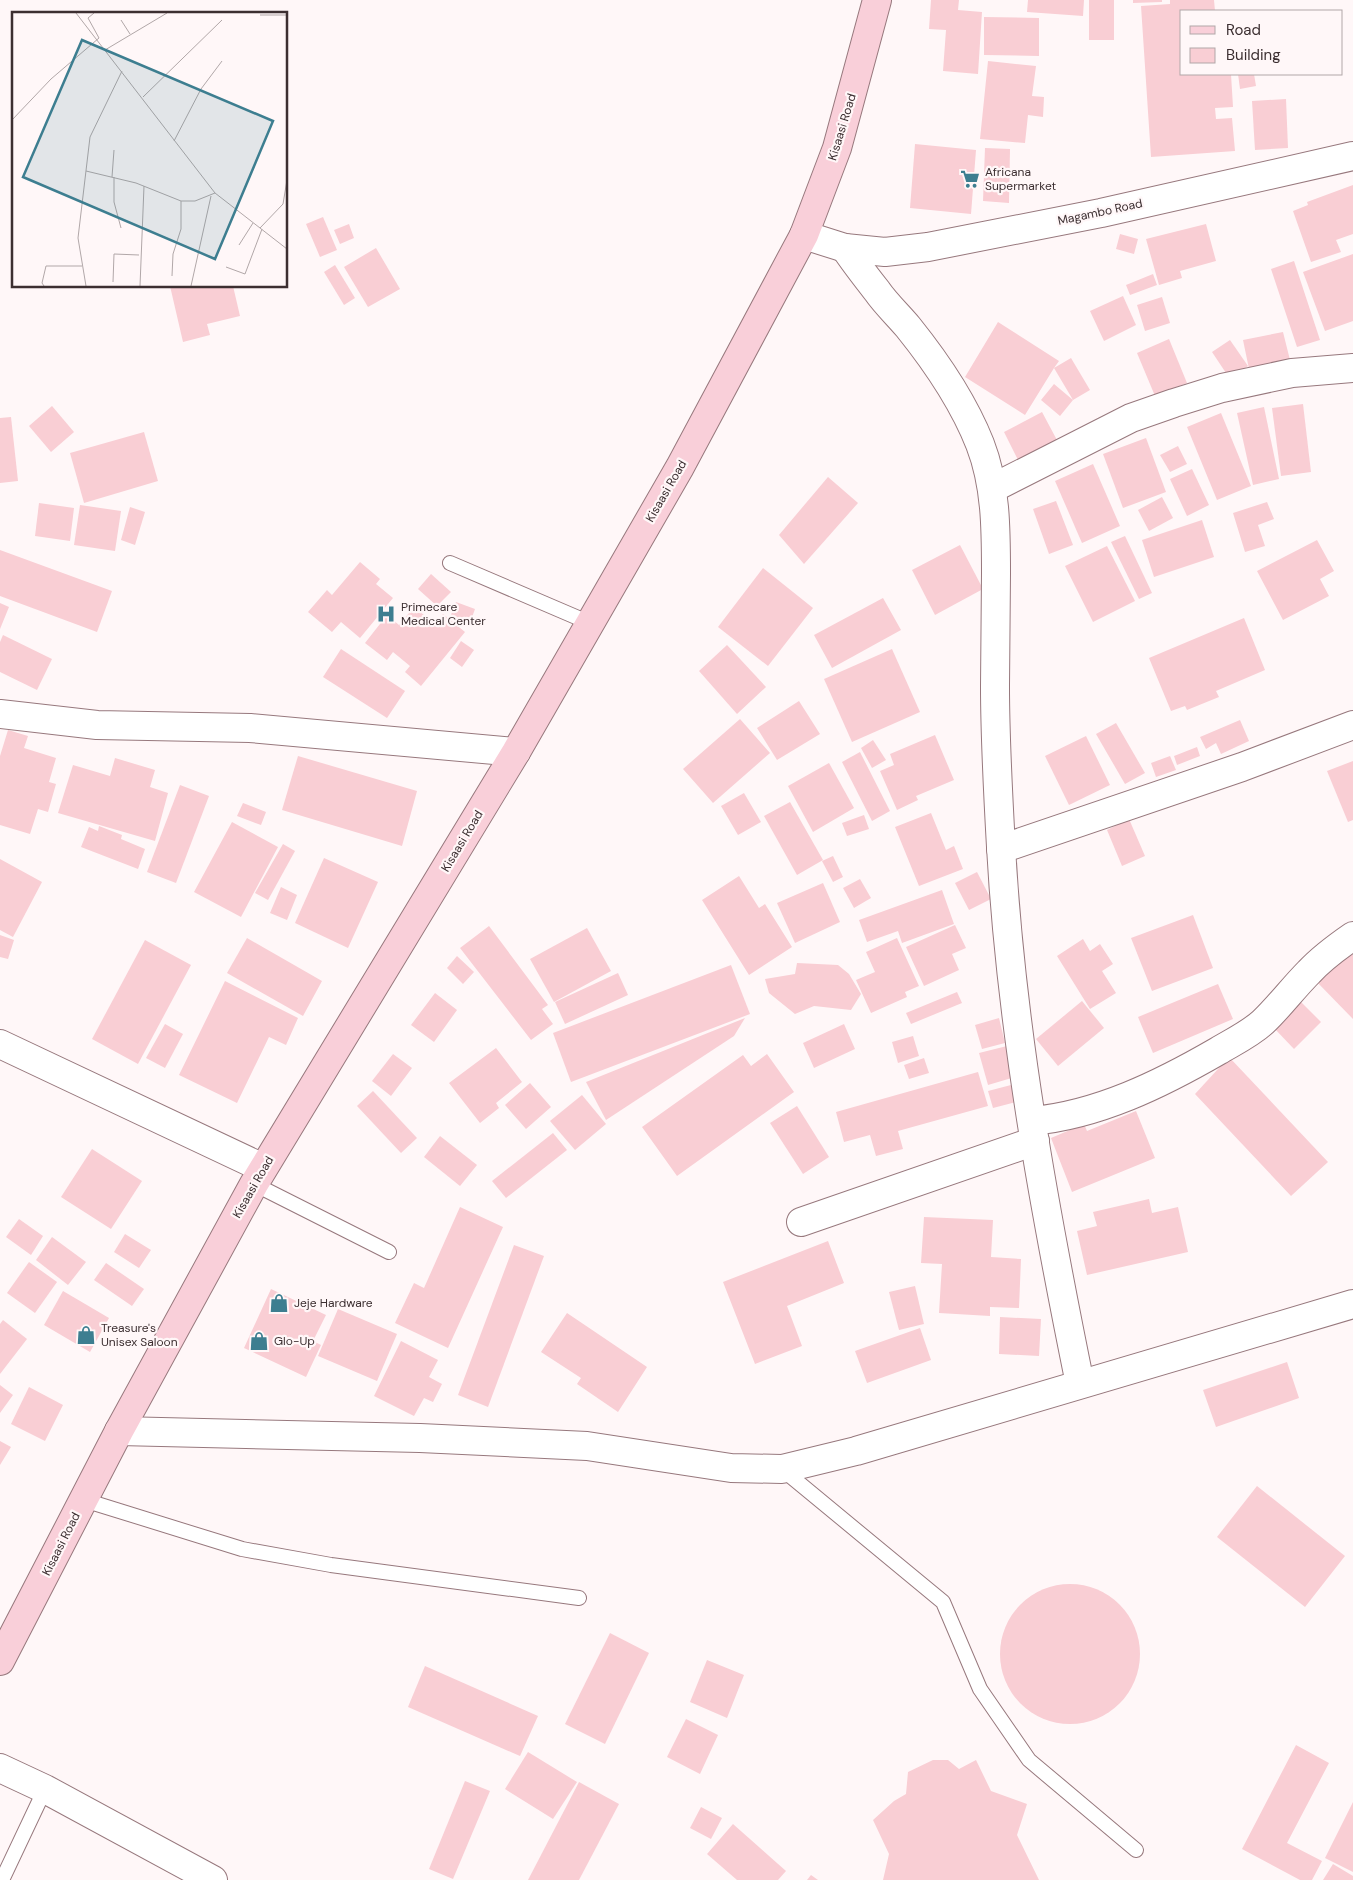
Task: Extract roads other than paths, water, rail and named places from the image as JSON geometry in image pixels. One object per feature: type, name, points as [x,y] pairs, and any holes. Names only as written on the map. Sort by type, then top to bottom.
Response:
[{"type":"main road","name":"Kisaasi Road","points":[[2,1652],[119,1431],[259,1176],[516,752],[680,467],[804,235],[836,148],[877,0]]},
{"type":"street","name":"Magambo Road","points":[[804,235],[845,248],[885,252],[928,247],[1101,213],[1353,156]]},
{"type":"street","points":[[845,248],[878,294],[906,325],[943,373],[966,412],[980,445],[993,488],[996,536],[995,689],[1001,849],[1014,990],[1034,1131],[1080,1384]]},
{"type":"street","points":[[993,488],[1131,418],[1174,403],[1222,388],[1292,373],[1353,368]]},
{"type":"street","points":[[0,714],[97,725],[250,728],[516,752]]},
{"type":"street","points":[[1001,849],[1233,770],[1353,725]]},
{"type":"street","points":[[801,1222],[1034,1131],[1051,1119],[1077,1114],[1150,1086],[1196,1064],[1238,1040],[1262,1023],[1321,960],[1353,936]]},
{"type":"street","points":[[0,1044],[259,1176]]},
{"type":"street","points":[[119,1431],[420,1438],[587,1446],[731,1468],[782,1469],[856,1451],[1353,1304]]},
{"type":"street","points":[[0,1768],[45,1789],[212,1880]]},
{"type":"lane","points":[[450,563],[590,623]]},
{"type":"lane","points":[[259,1176],[389,1252]]},
{"type":"lane","points":[[782,1469],[943,1602],[980,1689],[1029,1760],[1136,1850]]},
{"type":"lane","points":[[84,1500],[242,1549],[331,1565],[579,1598]]},
{"type":"lane","points":[[2,1880],[45,1789]]},
{"type":"place","name":"Africana Supermarket","points":[[970,179]]},
{"type":"place","name":"Primecare Medical Center","points":[[386,614]]},
{"type":"place","name":"Jeje Hardware","points":[[279,1303]]},
{"type":"place","name":"Treasure's Unisex Saloon","points":[[86,1335]]},
{"type":"place","name":"Glo-Up","points":[[259,1341]]}]
